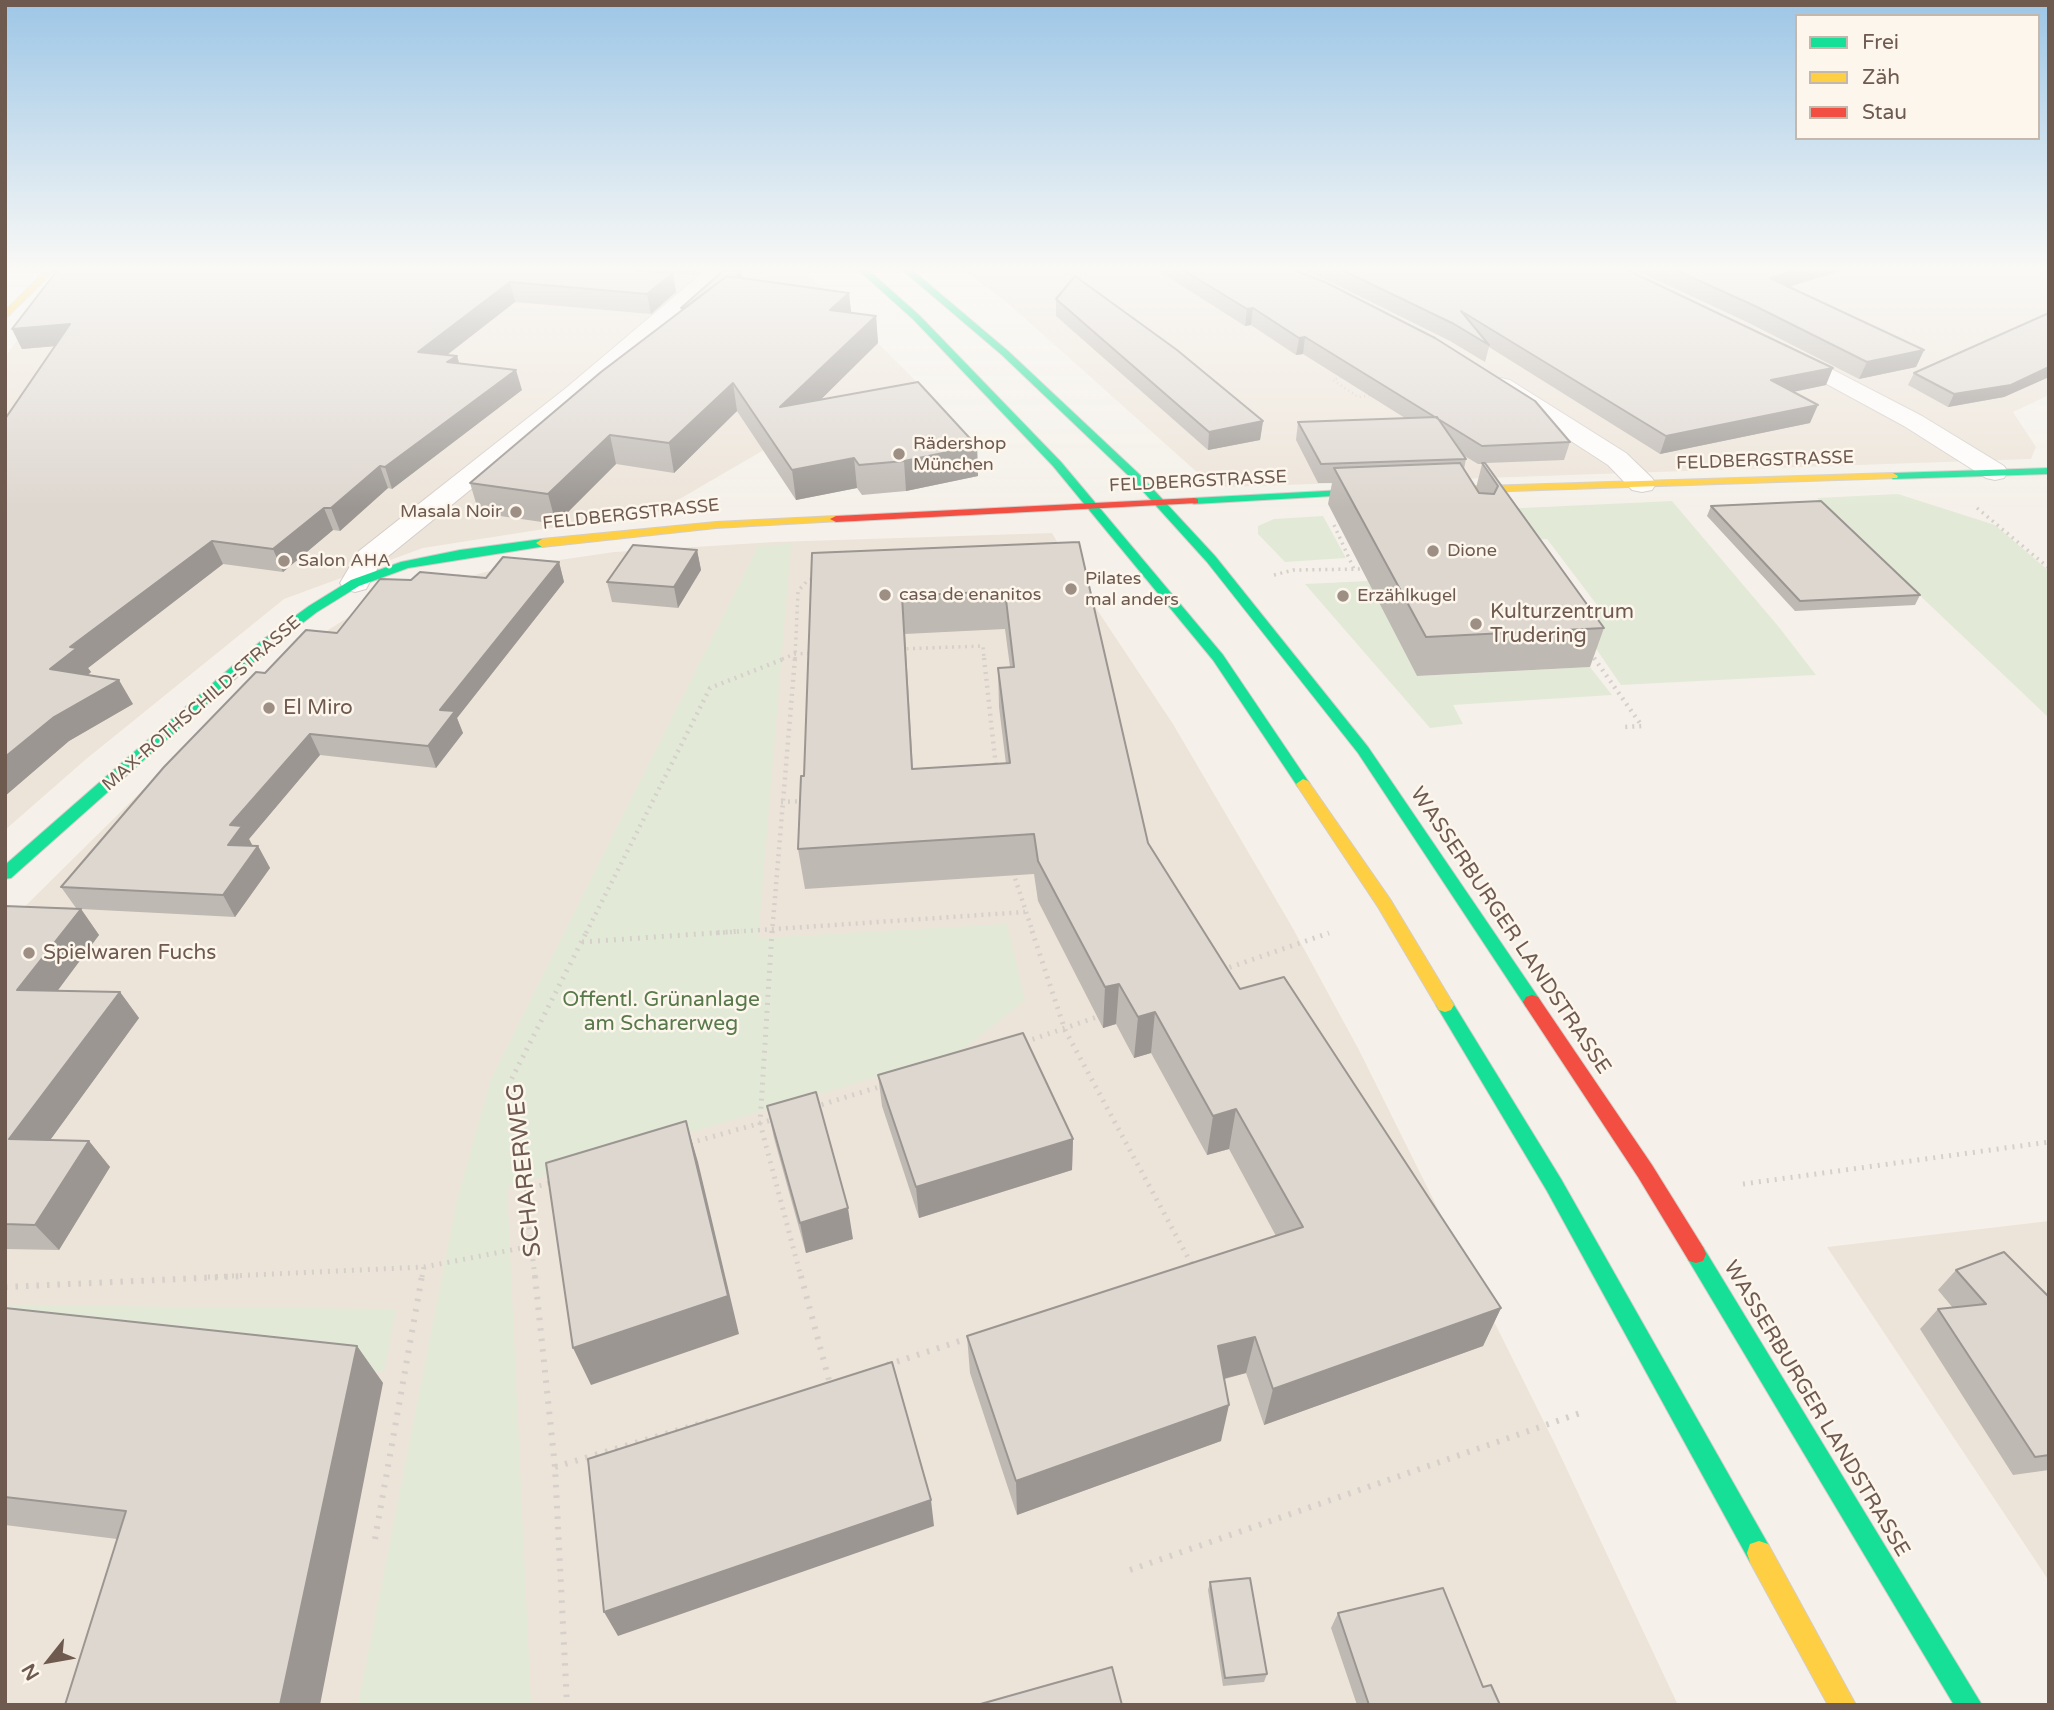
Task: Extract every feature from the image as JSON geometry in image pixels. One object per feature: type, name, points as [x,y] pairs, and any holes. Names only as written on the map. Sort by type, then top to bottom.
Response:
[{"type":"main road","points":[[946,348],[1056,464],[1218,658],[1384,903],[1554,1185],[1843,1705]]},
{"type":"main road","name":"WASSERBURGER LANDSTRASSE","points":[[997,348],[1160,503],[1211,559],[1363,750],[1645,1171],[1969,1705]]},
{"type":"main road","name":"FELDBERGSTRASSE","points":[[1429,490],[2049,471]]},
{"type":"main road","name":"FELDBERGSTRASSE","points":[[355,583],[405,565],[460,554],[599,536],[716,525],[1403,491]]},
{"type":"main road","name":"MAX-ROTHSCHILD-STRASSE","points":[[5,874],[266,644],[313,609],[355,583]]},
{"type":"street","name":"MAX-ROTHSCHILD-STRASSE","points":[[355,583],[369,557],[628,348]]},
{"type":"street","points":[[1776,348],[1913,421],[1995,472]]},
{"type":"street","points":[[1485,375],[1617,460],[1642,484]]},
{"type":"path","points":[[1340,377],[1333,380],[1359,397],[1380,394]]},
{"type":"path","points":[[1937,474],[2049,568]]},
{"type":"path","points":[[1332,521],[1354,569]]},
{"type":"path","points":[[1274,575],[1293,570],[1362,569]]},
{"type":"path","points":[[821,579],[808,580],[798,591],[795,654],[780,803],[760,1123],[830,1384]]},
{"type":"path","points":[[889,650],[983,646],[997,778]]},
{"type":"path","points":[[1590,651],[1642,726],[1625,727]]},
{"type":"path","name":"SCHARERWEG","points":[[567,1705],[555,1467],[532,1246],[511,1080],[710,688],[795,654],[822,653]]},
{"type":"path","points":[[780,803],[808,801]]},
{"type":"path","points":[[1012,866],[1065,1030],[1192,1265],[1179,1269]]},
{"type":"path","points":[[581,942],[1025,912]]},
{"type":"path","points":[[1214,973],[1329,933]]},
{"type":"path","points":[[1012,1046],[1097,1017]]},
{"type":"path","points":[[800,1111],[892,1083]]},
{"type":"path","points":[[681,1146],[786,1115]]},
{"type":"path","points":[[1743,1184],[2049,1142]]},
{"type":"path","points":[[524,1190],[563,1179]]},
{"type":"path","points":[[5,1287],[424,1267],[532,1246]]},
{"type":"path","points":[[375,1539],[424,1267]]},
{"type":"path","points":[[882,1367],[985,1333]]},
{"type":"path","points":[[817,1388],[843,1380]]},
{"type":"path","points":[[1130,1570],[1583,1412]]},
{"type":"path","points":[[555,1467],[725,1416]]},
{"type":"shaded area","points":[[12,348],[882,348],[924,389],[843,404],[659,511],[423,548],[284,599],[85,760],[5,830],[5,357]]},
{"type":"shaded area","points":[[1058,348],[2049,348],[2049,395],[2013,412],[2036,447],[2031,459],[1228,487],[1209,483]]},
{"type":"shaded area","points":[[1052,533],[1092,602],[1173,724],[1291,925],[1359,1050],[1555,1444],[1678,1705],[5,1705],[5,926],[177,756],[309,642],[390,591],[460,574],[463,578],[497,569],[614,552],[774,542]]},
{"type":"shaded area","points":[[2049,1221],[2049,1581],[1827,1247]]},
{"type":"green space","points":[[1898,494],[1995,525],[2049,571],[2049,718],[1817,498]]},
{"type":"green space","points":[[1672,501],[1816,675],[1621,685],[1570,611],[1600,609],[1547,539],[1521,540],[1500,509]]},
{"type":"green space","points":[[1323,516],[1346,558],[1285,562],[1258,534],[1258,526],[1274,519]]},
{"type":"green space","name":"Offentl. Grünanlage am Scharerweg","points":[[791,544],[758,938],[1007,924],[1025,1000],[960,1052],[507,1187],[531,1705],[358,1705],[457,1200],[491,1079],[758,546]]},
{"type":"green space","points":[[1368,581],[1417,676],[1590,667],[1612,695],[1453,705],[1463,724],[1430,728],[1305,584]]},
{"type":"green space","points":[[5,1305],[396,1309],[384,1372],[5,1329]]},
{"type":"building","points":[[54,348],[424,348],[418,352],[457,356],[447,362],[516,370],[385,467],[380,466],[331,508],[324,508],[273,549],[212,541],[70,647],[77,648],[50,669],[119,680],[54,717],[5,757],[5,419]]},
{"type":"building","points":[[633,348],[842,348],[780,407],[918,382],[977,446],[904,461],[859,465],[854,458],[792,470],[733,383],[669,443],[610,435],[548,494],[470,483]]},
{"type":"building","points":[[1112,348],[1174,348],[1263,421],[1209,432]]},
{"type":"building","points":[[1323,348],[1451,348],[1535,401],[1570,442],[1482,446]]},
{"type":"building","points":[[1521,348],[1791,348],[1833,368],[1771,380],[1818,405],[1666,436]]},
{"type":"building","points":[[1839,348],[1924,350],[1867,362]]},
{"type":"building","points":[[1971,348],[2049,348],[2049,367],[2011,385],[1954,394],[1914,373]]},
{"type":"building","points":[[1437,417],[1466,459],[1321,464],[1298,422]]},
{"type":"building","points":[[1460,463],[1479,493],[1494,494],[1498,486],[1482,463],[1485,463],[1604,628],[1426,637],[1334,468]]},
{"type":"building","points":[[1821,501],[1920,595],[1800,601],[1711,506]]},
{"type":"building","points":[[1079,542],[1148,843],[1240,989],[1284,977],[1501,1308],[1273,1389],[1255,1337],[1218,1346],[1229,1405],[1016,1481],[967,1336],[1303,1227],[1236,1109],[1213,1116],[1155,1012],[1138,1017],[1119,984],[1105,987],[1038,861],[1034,834],[798,849],[801,776],[804,776],[812,553]],"holes":[[[1005,591],[1014,667],[998,668],[1010,763],[912,769],[902,596]]]},
{"type":"building","points":[[633,545],[697,550],[674,587],[607,582]]},
{"type":"building","points":[[503,557],[559,562],[440,710],[455,711],[428,746],[310,734],[230,825],[242,826],[228,845],[258,846],[223,895],[61,887],[164,767],[256,672],[265,673],[306,630],[337,633],[380,579],[411,580],[420,572],[486,578]]},
{"type":"building","points":[[5,906],[81,909],[17,990],[120,992],[9,1139],[89,1141],[35,1225],[5,1224]]},
{"type":"building","points":[[1023,1033],[1073,1139],[916,1187],[878,1075]]},
{"type":"building","points":[[816,1092],[848,1208],[800,1223],[767,1106]]},
{"type":"building","points":[[686,1121],[728,1296],[573,1348],[546,1163]]},
{"type":"building","points":[[2004,1252],[2049,1297],[2049,1455],[2035,1457],[1938,1309],[1986,1304],[1956,1270]]},
{"type":"building","points":[[5,1308],[357,1346],[280,1705],[65,1705],[126,1511],[5,1497]]},
{"type":"building","points":[[892,1362],[931,1500],[604,1612],[588,1459]]},
{"type":"building","points":[[1250,1578],[1267,1674],[1225,1678],[1210,1582]]},
{"type":"building","points":[[1443,1588],[1483,1687],[1491,1685],[1500,1705],[1369,1705],[1338,1613]]},
{"type":"building","points":[[1112,1667],[1122,1705],[977,1705]]},
{"type":"traffic: fast","points":[[946,348],[1057,464],[1218,658],[1303,784]]},
{"type":"traffic: fast","points":[[999,348],[1135,476],[1211,559],[1363,750],[1532,1002]]},
{"type":"traffic: fast","points":[[1893,476],[2049,471]]},
{"type":"traffic: fast","points":[[1194,501],[1381,491]]},
{"type":"traffic: fast","points":[[5,874],[266,644],[313,609],[355,583],[405,565],[460,554],[542,543]]},
{"type":"traffic: fast","points":[[1445,1005],[1554,1185],[1759,1553]]},
{"type":"traffic: fast","points":[[1696,1254],[1969,1705]]},
{"type":"traffic: slow","points":[[1452,490],[1893,476]]},
{"type":"traffic: slow","points":[[542,543],[716,525],[836,519]]},
{"type":"traffic: slow","points":[[1303,784],[1384,903],[1445,1005]]},
{"type":"traffic: slow","points":[[1759,1553],[1843,1705]]},
{"type":"traffic: jam","points":[[836,519],[1194,501]]},
{"type":"traffic: jam","points":[[1532,1002],[1645,1171],[1696,1254]]},
{"type":"place","name":"Rädershop München","points":[[899,454]]},
{"type":"place","name":"Masala Noir","points":[[516,512]]},
{"type":"place","name":"Dione","points":[[1433,551]]},
{"type":"place","name":"Salon AHA","points":[[284,561]]},
{"type":"place","name":"Pilates mal anders","points":[[1071,589]]},
{"type":"place","name":"casa de enanitos","points":[[885,595]]},
{"type":"place","name":"Erzählkugel","points":[[1343,596]]},
{"type":"place","name":"Kulturzentrum Trudering","points":[[1476,624]]},
{"type":"place","name":"El Miro","points":[[269,708]]},
{"type":"place","name":"Spielwaren Fuchs","points":[[29,953]]}]
